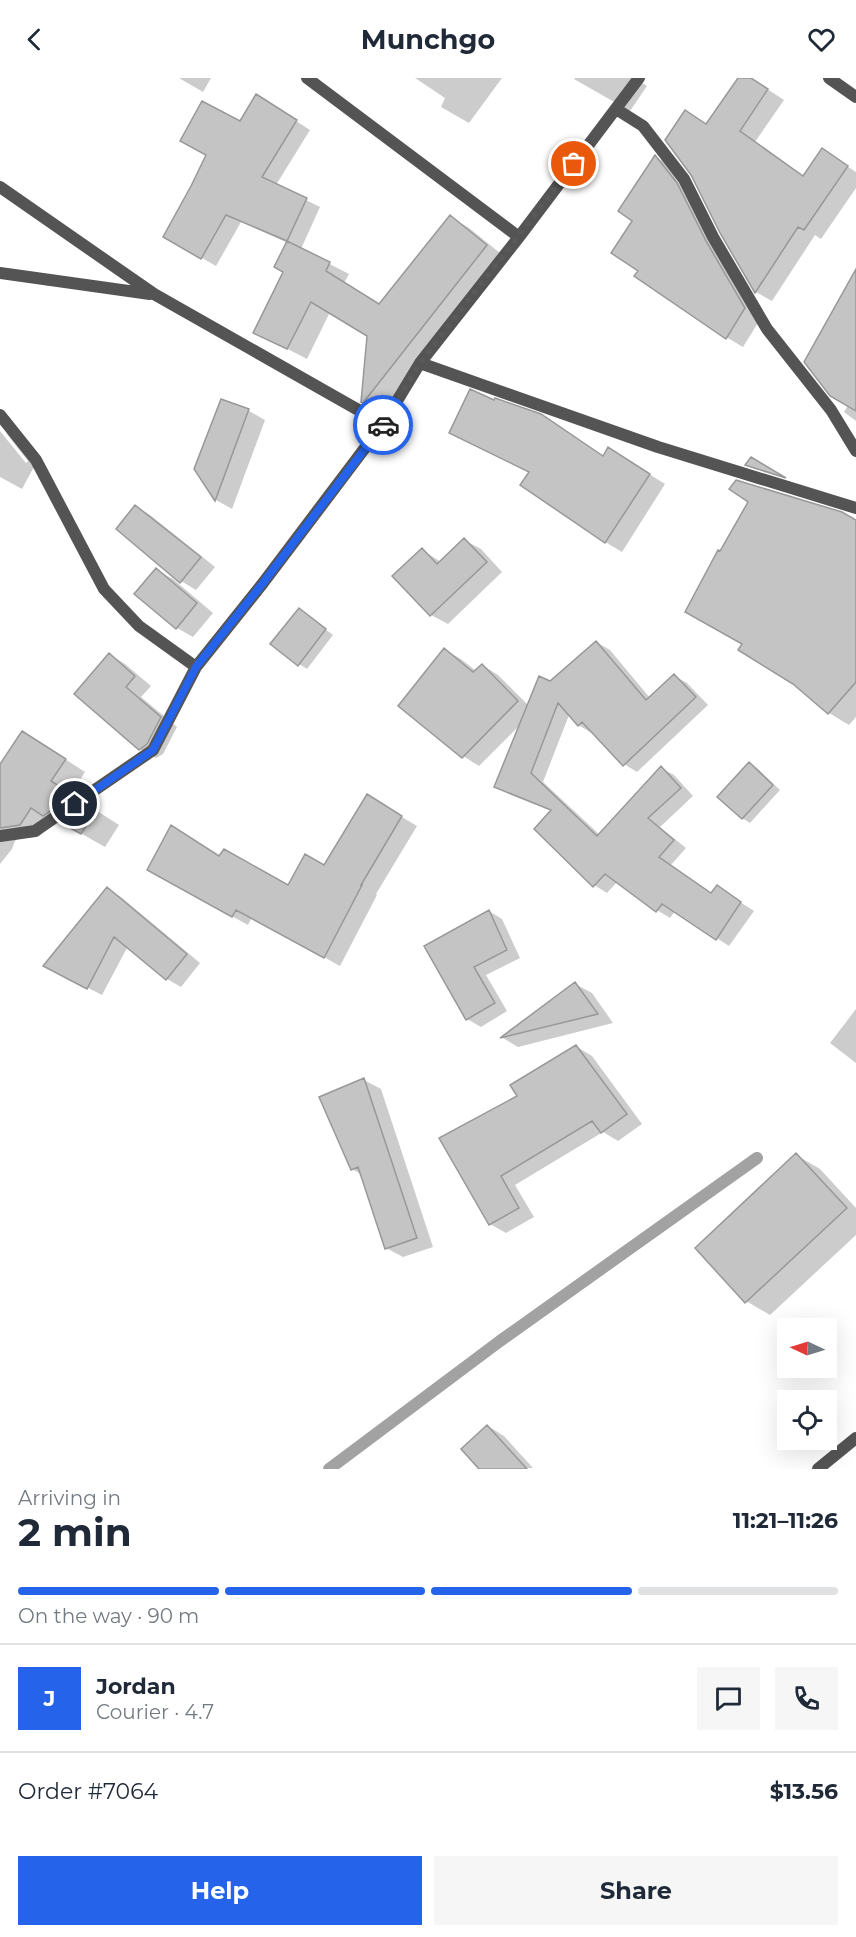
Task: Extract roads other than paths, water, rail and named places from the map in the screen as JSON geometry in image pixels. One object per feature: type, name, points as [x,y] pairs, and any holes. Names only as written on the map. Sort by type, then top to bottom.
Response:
[{"type":"street","points":[[307,78],[519,237]]},
{"type":"street","points":[[0,836],[35,831],[153,750],[196,667],[263,583],[383,424],[420,363],[639,78]]},
{"type":"street","points":[[829,78],[856,97]]},
{"type":"street","points":[[616,109],[643,126],[684,179],[713,237],[767,329],[831,410],[856,452]]},
{"type":"street","points":[[0,187],[154,294],[383,424]]},
{"type":"street","points":[[0,273],[154,294]]},
{"type":"street","points":[[420,363],[658,447],[856,508]]},
{"type":"street","points":[[0,415],[36,460],[104,590],[139,626],[196,667]]},
{"type":"street","points":[[818,1469],[856,1438]]},
{"type":"waterway","points":[[329,1469],[500,1341],[757,1158]]}]
